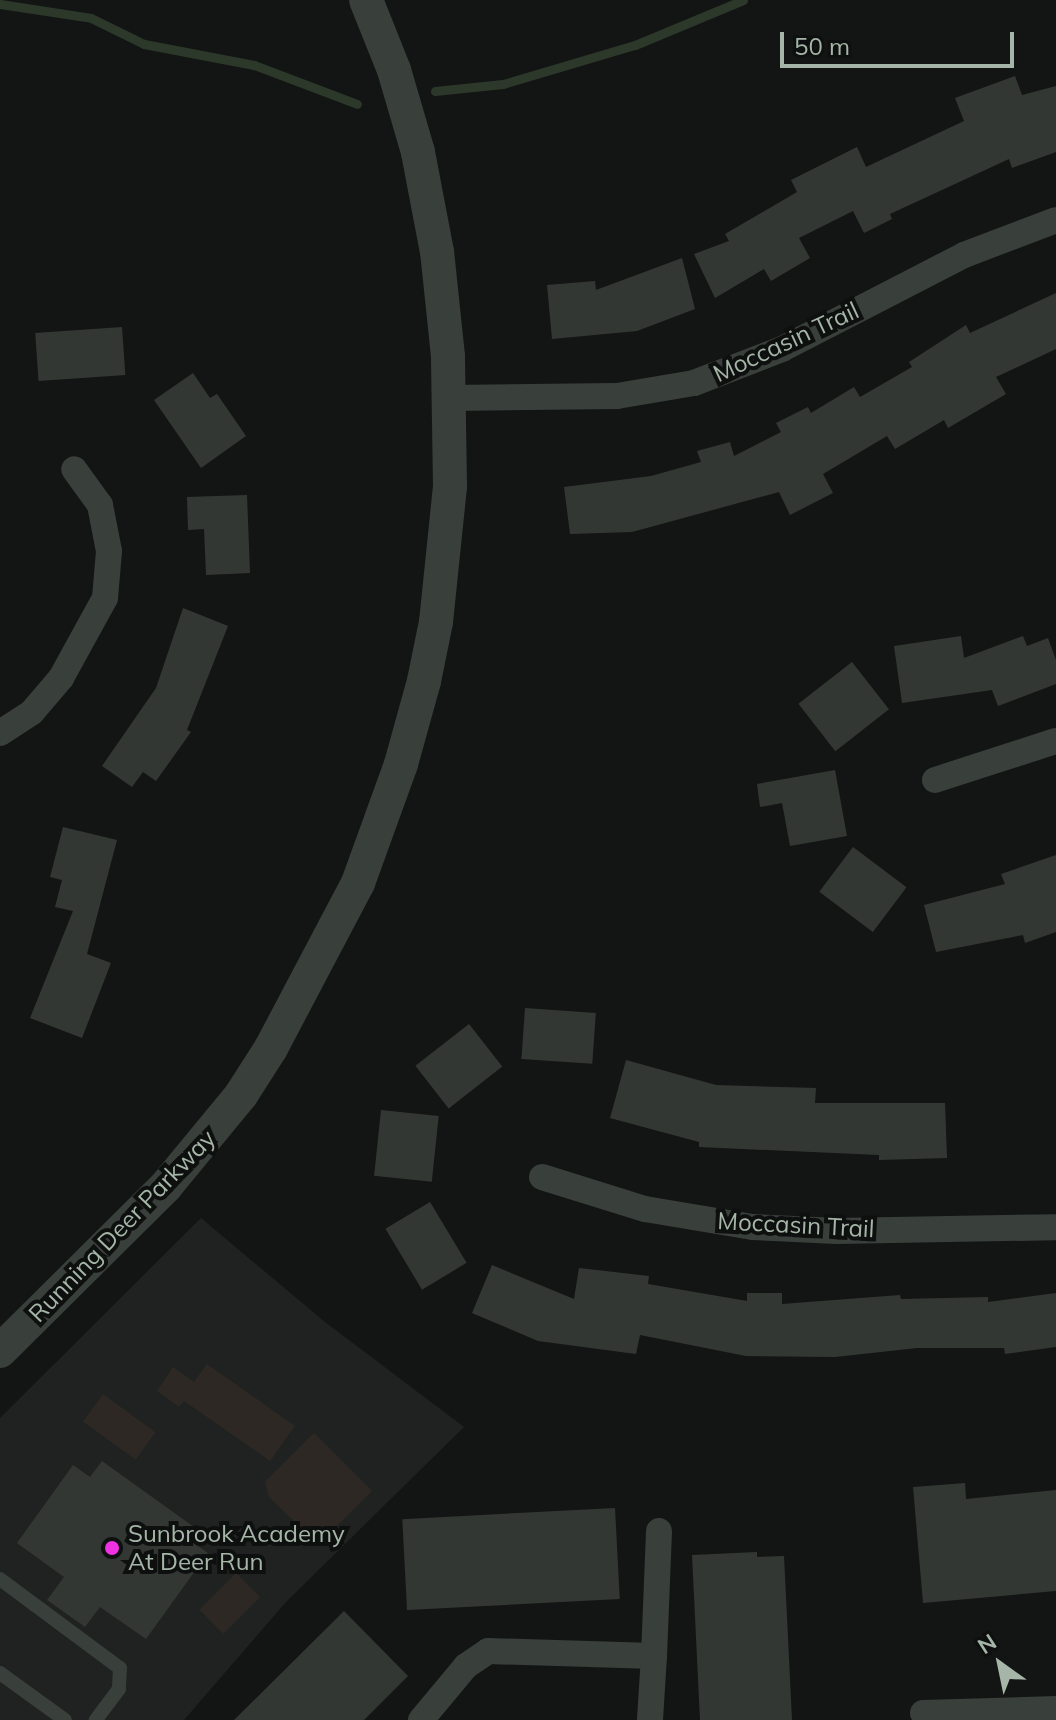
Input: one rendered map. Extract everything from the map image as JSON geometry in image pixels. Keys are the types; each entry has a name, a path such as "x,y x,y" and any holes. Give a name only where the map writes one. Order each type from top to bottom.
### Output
{"street":[{"name":"Running Deer Parkway","path":"0,1351 80,1275 206,1140 278,1037 339,925 375,841 424,681 443,568 451,398 426,189 408,110 366,0"},
{"name":"Moccasin Trail","path":"451,398 617,396 694,383 782,349 964,255 1056,220"},
{"path":"0,733 32,712 61,678 105,598 109,551 100,505 74,469"},
{"path":"935,780 982,769 1056,741"},
{"name":"Moccasin Trail","path":"542,1177 645,1209 753,1227 837,1231 1056,1227"},
{"path":"650,1720 659,1531"},
{"path":"421,1720 466,1666 488,1651 654,1656"},
{"path":"923,1713 1056,1709"}],"lane":[{"path":"0,1579 120,1668 119,1689 96,1720"},
{"path":"0,1673 65,1720"}],"shaded area":[{"path":"201,1218 325,1322 464,1427 286,1602 184,1720 0,1720 0,1418"},
{"path":"207,1364 295,1426 270,1461 184,1401 179,1407 157,1391 173,1367 194,1382"},
{"path":"103,1394 156,1432 136,1460 83,1422"},
{"path":"314,1433 372,1491 318,1545 269,1497 265,1482"},
{"path":"236,1573 260,1597 223,1634 199,1610"}],"building":[{"path":"1015,76 1022,95 1056,86 1056,152 1012,168 1009,159 890,214 892,219 864,233 853,211 799,238 810,258 771,281 764,269 715,298 694,254 729,241 725,234 797,192 791,180 857,147 866,167 964,121 955,98"},
{"path":"682,258 695,309 637,331 552,339 547,285 595,281 596,290"},
{"path":"1056,293 1056,349 996,377 1006,394 948,428 944,420 895,449 887,436 823,474 833,493 790,515 779,492 632,532 570,534 564,487 651,476 701,462 697,451 730,442 734,456 781,432 776,423 808,407 811,413 854,387 860,397 912,367 909,362 966,325 970,333"},
{"path":"122,327 125,375 39,381 35,333"},
{"path":"193,373 210,398 217,394 246,436 201,468 154,400"},
{"path":"247,495 250,573 206,575 204,529 188,530 187,497"},
{"path":"183,608 228,626 187,730 191,732 156,781 143,772 132,787 102,766 156,688"},
{"path":"961,636 964,658 1023,636 1027,646 1048,638 1056,660 1056,684 998,706 992,690 902,703 894,646"},
{"path":"852,662 889,709 835,751 798,704"},
{"path":"835,770 847,836 790,846 782,803 760,807 757,784"},
{"path":"63,827 117,840 87,954 111,963 82,1038 30,1018 73,911 55,907 62,880 50,877"},
{"path":"853,847 907,887 873,932 819,892"},
{"path":"1056,855 1056,932 1025,943 1023,935 936,952 924,905 1005,884 1001,874"},
{"path":"525,1008 596,1013 592,1064 521,1059"},
{"path":"469,1024 502,1067 449,1108 415,1066"},
{"path":"626,1060 716,1085 816,1088 815,1103 945,1103 947,1158 879,1160 879,1155 699,1147 699,1142 610,1118"},
{"path":"381,1110 439,1116 432,1182 374,1176"},
{"path":"430,1202 467,1263 422,1290 385,1229"},
{"path":"492,1265 574,1299 579,1268 649,1276 648,1284 747,1301 747,1293 782,1293 782,1304 900,1295 901,1299 988,1297 988,1302 1056,1293 1056,1347 1005,1354 1004,1348 917,1348 835,1357 746,1356 640,1335 636,1354 538,1341 472,1313"},
{"name":"Sunbrook Academy At Deer Run","path":"102,1461 194,1527 186,1538 208,1553 146,1639 100,1607 85,1627 47,1600 64,1577 17,1543 73,1465 90,1477"},
{"path":"965,1483 966,1499 1056,1490 1056,1591 923,1603 913,1487"},
{"path":"615,1508 620,1599 407,1610 402,1519"},
{"path":"757,1552 757,1557 784,1556 792,1720 700,1720 692,1555"},
{"path":"344,1611 408,1676 364,1720 234,1720"}],"waterway":[{"path":"435,91 503,84 635,45 743,0"},
{"path":"0,4 91,18 144,44 254,65 357,104"}],"place":[{"name":"Sunbrook Academy At Deer Run","path":"112,1548"}]}
